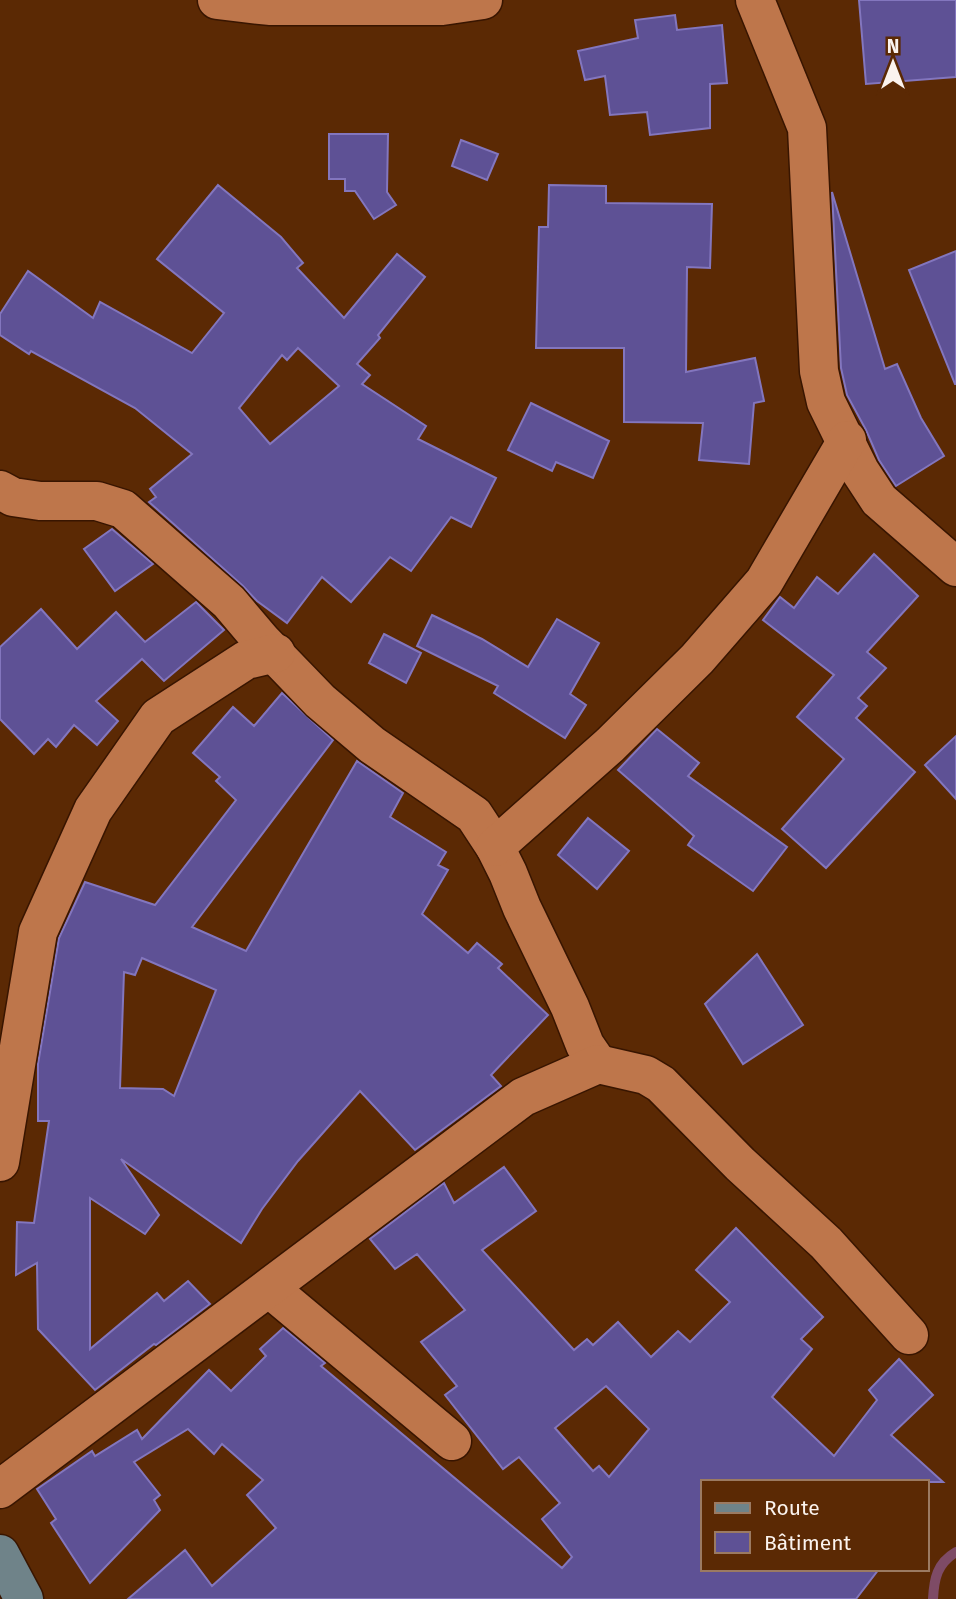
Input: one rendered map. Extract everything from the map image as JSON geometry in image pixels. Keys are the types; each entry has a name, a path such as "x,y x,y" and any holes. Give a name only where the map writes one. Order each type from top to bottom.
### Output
{"main road":[{"path":"0,1554 24,1599"}],"street":[{"path":"217,0 269,5 442,6 483,0"},
{"path":"755,0 807,128 819,371 827,401 860,471 879,499 956,567"},
{"path":"495,847 610,746 697,659 756,592 847,440"},
{"path":"0,490 13,497 40,501 97,501 123,509 229,601 261,641 276,653 320,701 372,746 474,815 495,847 585,1045 598,1064"},
{"path":"0,1161 38,932 93,810 158,717 246,660 276,653"},
{"path":"0,1489 523,1097 598,1064 646,1075 662,1084 740,1164 826,1243 909,1335"},
{"path":"269,1288 452,1441"}],"building":[{"path":"859,0 956,0 956,77 866,84"},
{"path":"675,15 677,30 722,25 727,83 710,84 710,128 650,135 647,112 610,115 605,76 585,80 578,51 638,38 635,20"},
{"path":"329,134 388,134 387,192 396,205 374,219 355,191 345,191 345,179 329,179"},
{"path":"461,140 498,154 487,180 452,166"},
{"path":"218,185 281,237 303,263 297,268 344,318 397,254 425,277 378,335 380,338 357,364 370,375 362,384 426,426 418,439 496,478 471,527 451,517 411,571 390,557 351,602 322,577 287,623 257,601 149,502 156,497 150,489 192,454 135,408 31,351 29,354 0,335 0,314 28,271 93,318 100,302 192,353 224,313 157,259","holes":["298,348 339,386 270,444 239,408 282,355 287,360"]},
{"path":"549,185 606,186 606,203 712,204 710,268 687,267 686,372 755,358 764,401 754,403 749,464 699,460 703,423 624,422 624,348 536,348 539,227 548,227"},
{"path":"832,192 885,369 897,364 921,418 944,456 896,486 879,460 847,395 841,368"},
{"path":"956,251 956,384 955,384 909,270"},
{"path":"531,403 609,441 593,478 556,462 552,471 508,450"},
{"path":"112,529 153,564 115,591 84,549"},
{"path":"874,554 918,596 867,652 886,668 858,698 867,706 856,718 915,772 826,868 782,829 844,759 797,717 834,675 763,620 780,597 794,608 817,577 838,594"},
{"path":"196,602 224,630 164,681 142,659 96,701 118,721 97,745 74,725 56,747 48,739 34,754 0,719 0,647 41,609 77,649 116,612 145,642"},
{"path":"432,615 482,639 528,667 557,619 599,643 570,694 586,705 565,738 494,693 498,686 417,646"},
{"path":"384,634 421,653 406,683 369,663"},
{"path":"282,693 333,740 192,927 246,951 357,761 403,793 390,817 446,852 438,865 448,870 422,914 468,953 477,943 502,964 498,968 548,1015 491,1075 501,1086 415,1150 360,1091 298,1161 262,1209 241,1243 121,1159 159,1215 145,1234 90,1198 90,1349 157,1293 164,1301 188,1281 210,1304 95,1390 38,1329 37,1263 16,1275 17,1222 34,1223 49,1121 38,1121 38,1064 59,938 85,882 155,905 236,800 216,781 220,777 193,753 233,707 254,726","holes":["142,958 216,990 174,1096 163,1089 120,1088 124,972 135,975"]},
{"path":"657,729 699,763 688,776 787,847 753,891 688,845 694,836 618,770"},
{"path":"956,736 956,799 925,765"},
{"path":"588,818 629,851 597,889 558,855"},
{"path":"757,954 803,1025 743,1064 705,1004"},
{"path":"504,1167 536,1211 482,1250 574,1350 587,1339 593,1345 618,1322 651,1357 678,1331 690,1342 730,1302 696,1270 736,1228 823,1317 801,1339 812,1349 772,1397 834,1456 877,1400 869,1390 899,1359 933,1395 891,1435 943,1482 701,1480 701,1571 877,1571 856,1599 128,1599 185,1550 212,1586 276,1528 247,1495 263,1480 222,1444 214,1454 188,1429 134,1462 160,1495 154,1500 160,1510 90,1583 51,1523 56,1519 37,1489 92,1451 95,1456 137,1430 142,1439 209,1370 231,1391 266,1356 260,1349 283,1328 325,1363 321,1366 562,1568 572,1557 542,1519 560,1503 519,1457 503,1469 445,1395 457,1386 421,1342 465,1310 417,1254 395,1269 370,1239 444,1183 454,1203","holes":["606,1386 649,1429 609,1477 599,1466 593,1471 555,1428"]}],"waterway":[{"path":"933,1599 938,1572 945,1561 956,1552"}]}
